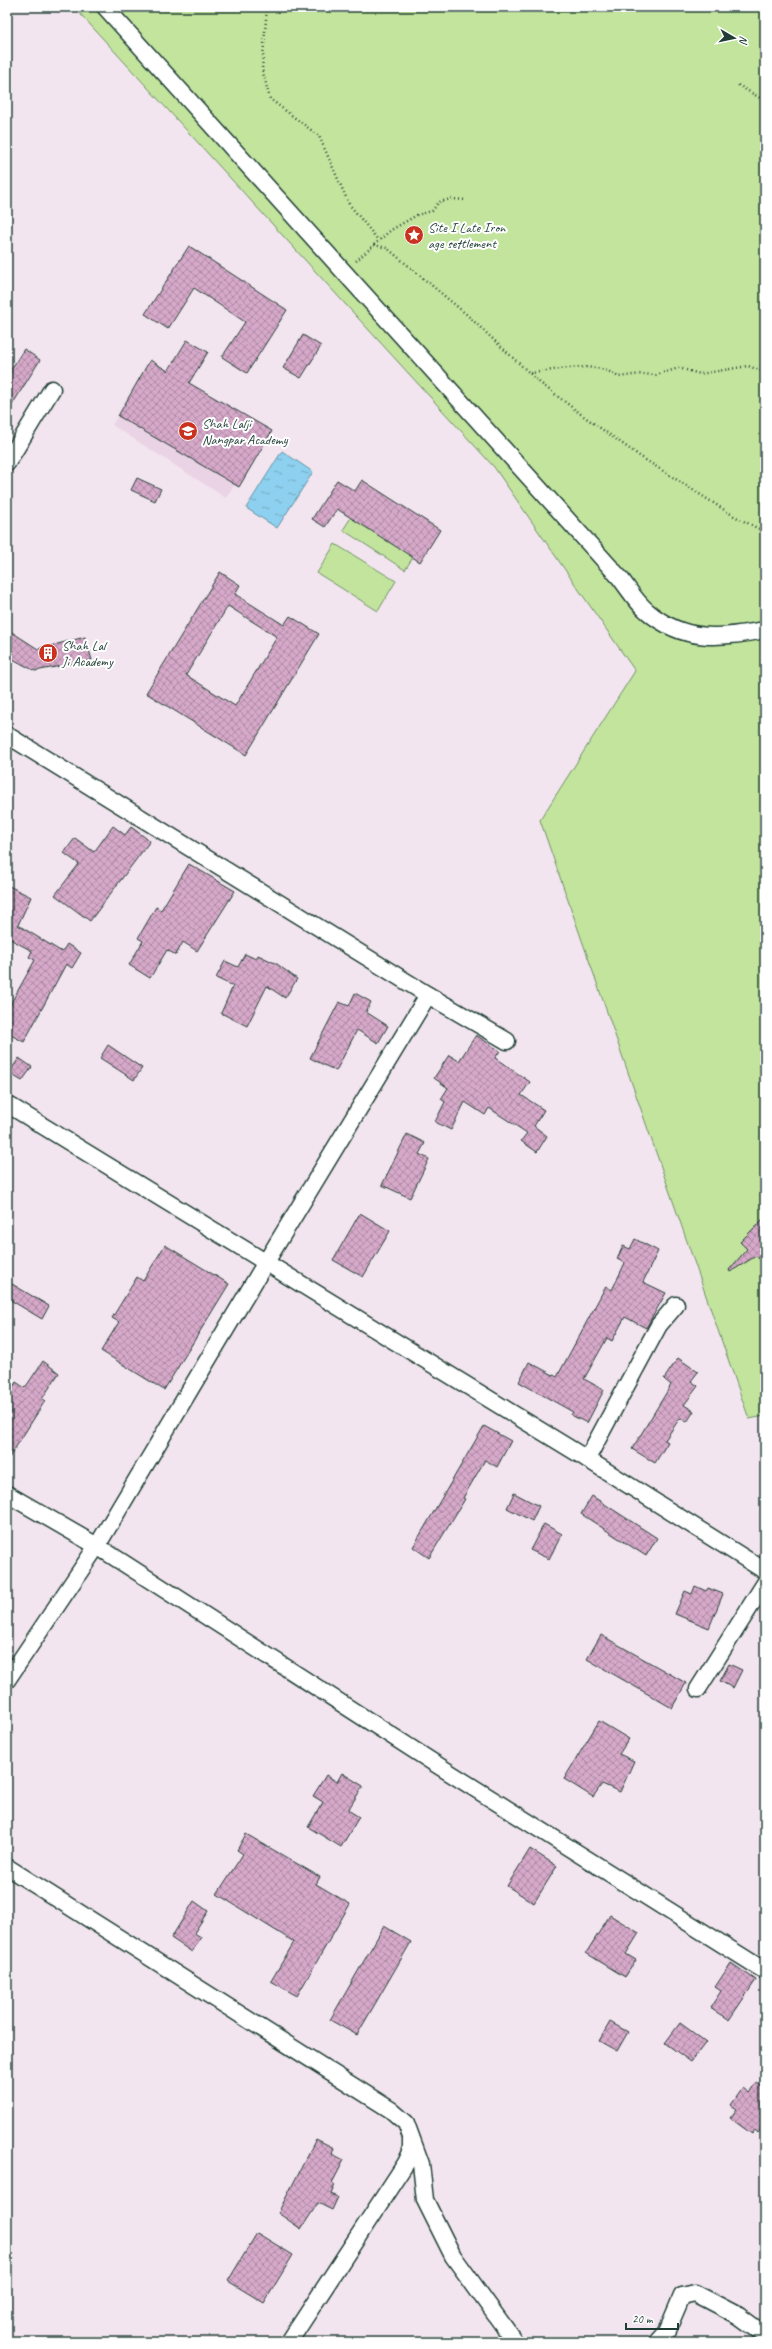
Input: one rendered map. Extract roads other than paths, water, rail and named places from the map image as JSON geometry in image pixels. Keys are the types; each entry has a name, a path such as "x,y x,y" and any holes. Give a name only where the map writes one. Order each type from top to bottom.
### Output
{"street":[{"path":"104,7 620,578 646,611 679,632 726,637 765,630"},
{"path":"7,463 52,389"},
{"path":"7,735 428,995 507,1041"},
{"path":"7,1680 98,1546 266,1262 428,995"},
{"path":"7,1104 587,1459 765,1571"},
{"path":"587,1459 659,1325 676,1305"},
{"path":"7,1494 98,1546 431,1761 765,1971"},
{"path":"698,1689 765,1583"},
{"path":"7,1867 391,2110 406,2123 421,2164 425,2200 453,2256 515,2342"},
{"path":"289,2342 406,2164 411,2152 411,2138"},
{"path":"657,2342 667,2331 682,2296 695,2293 739,2316 765,2335"}],"water":[{"path":"282,451 313,472 277,528 246,508"}],"place":[{"name":"Site I Late Iron age settlement","path":"414,235"},
{"name":"Shah Lalji Nangpar Academy","path":"188,431"},
{"name":"Shah Lal Ji Academy","path":"48,653"}]}
